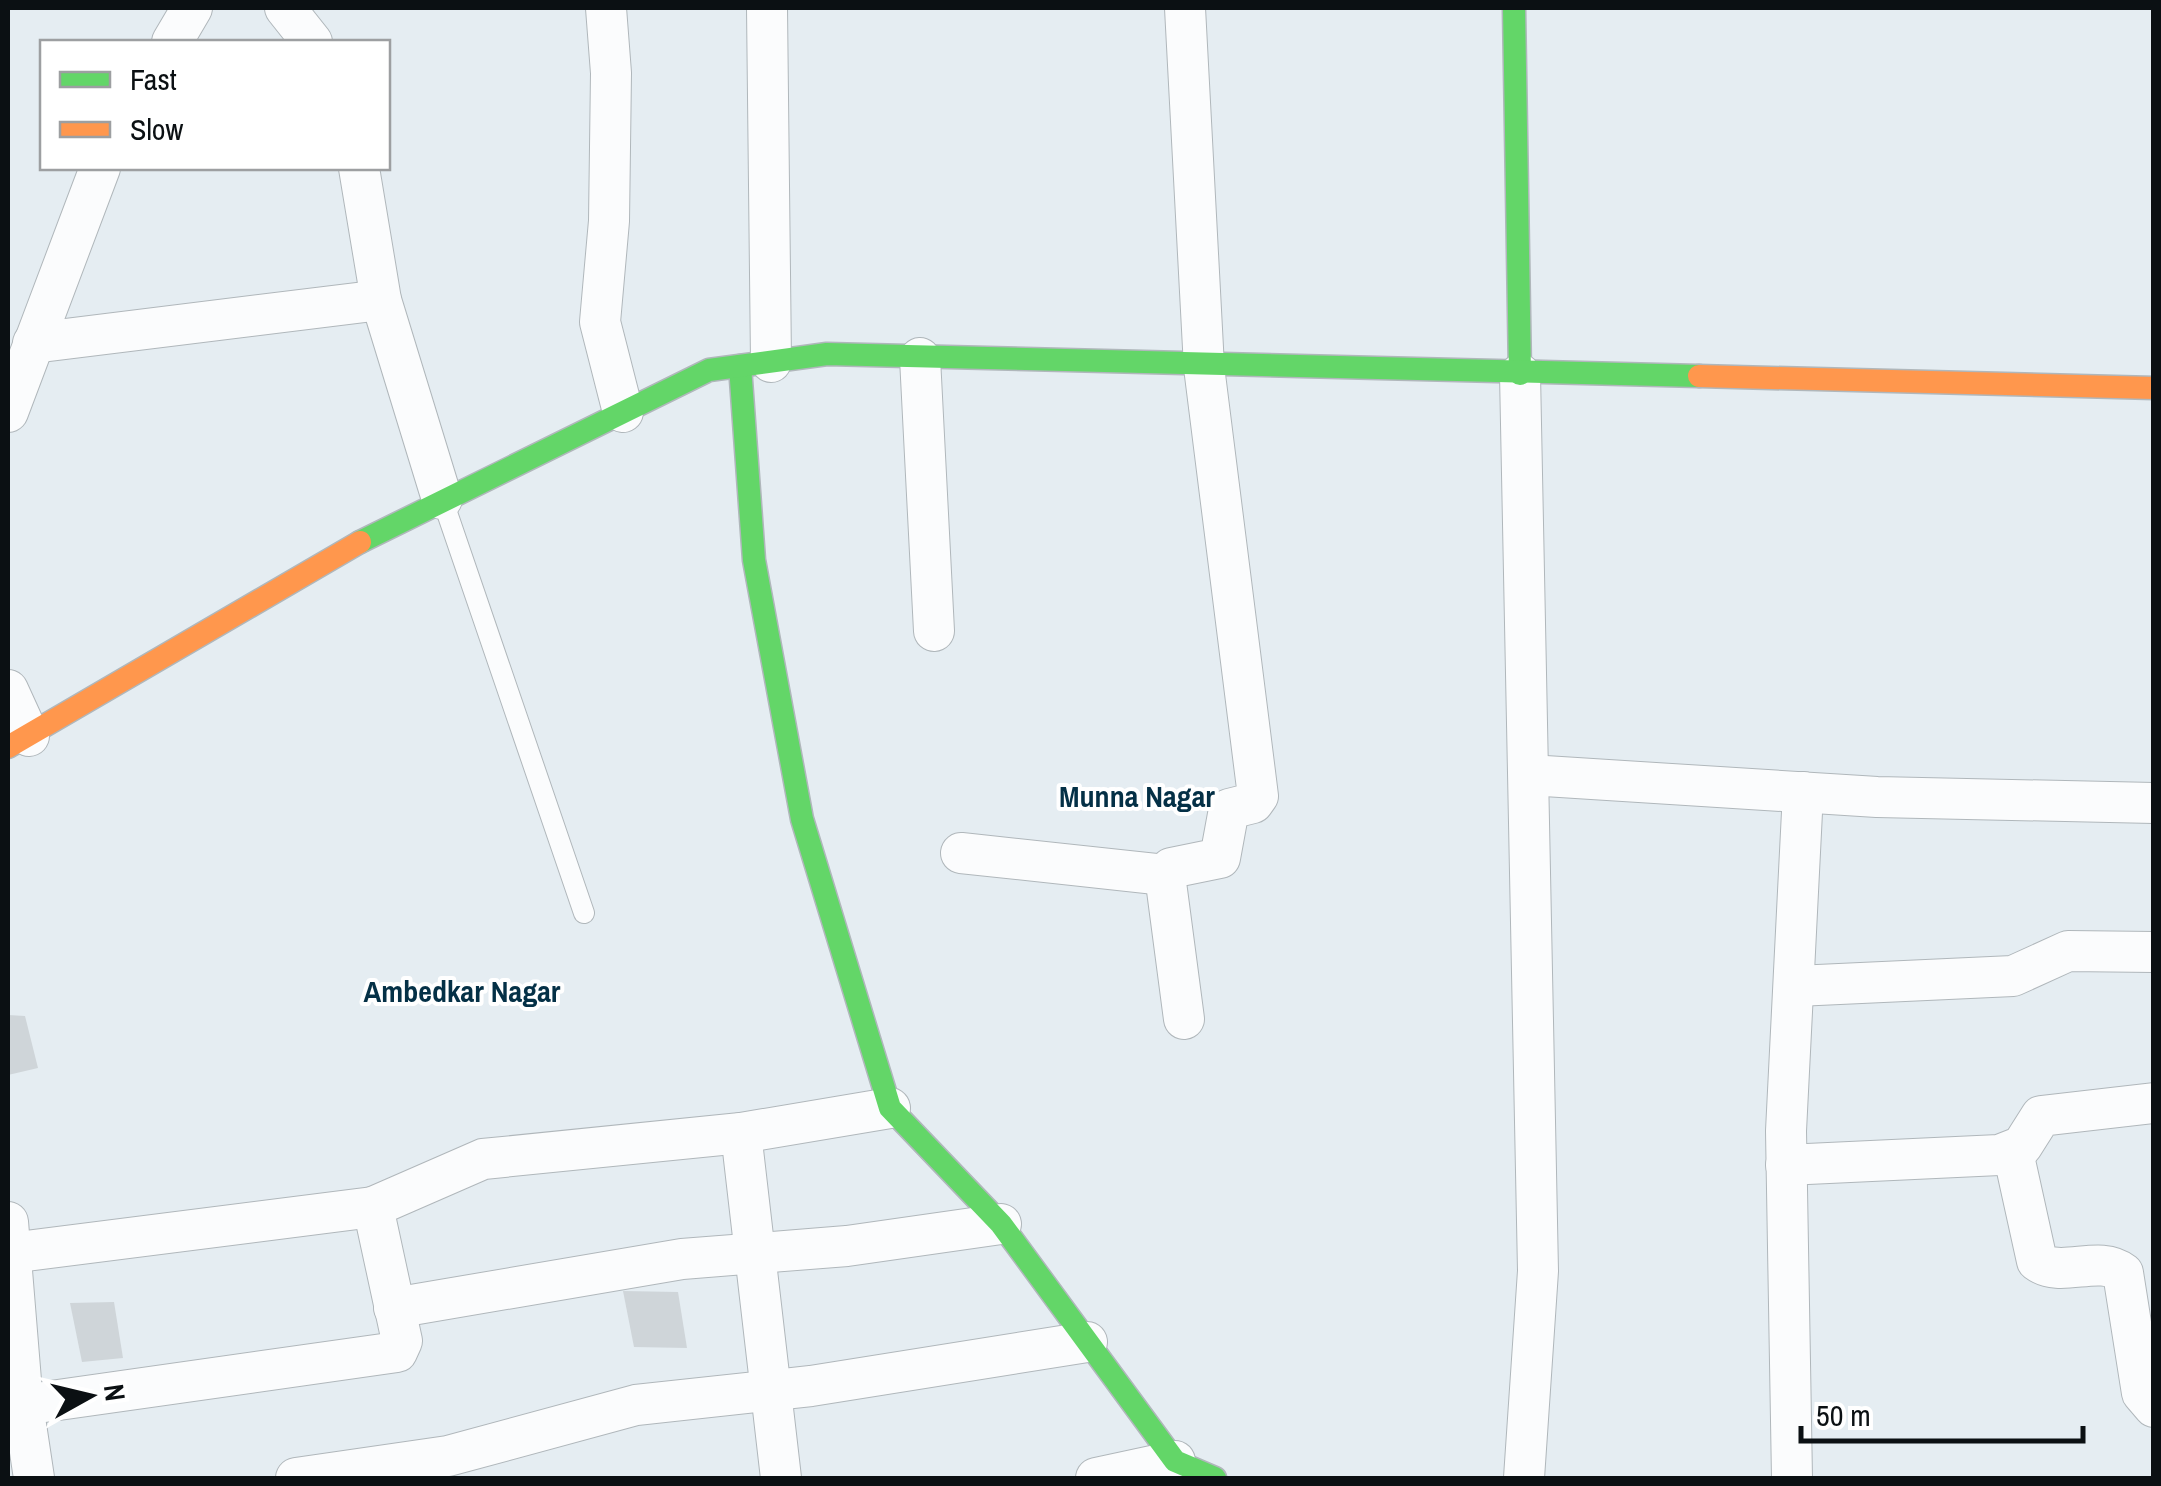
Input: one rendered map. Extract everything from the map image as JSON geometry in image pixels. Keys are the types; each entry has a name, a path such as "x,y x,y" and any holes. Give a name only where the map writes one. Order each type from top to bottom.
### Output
{"main road":[{"path":"1514,8 1520,374"},
{"path":"18,741 442,499 709,370 827,354 1204,367 2154,388"},
{"path":"756,364 754,560 802,819 890,1108 1001,1224 1175,1461 1215,1478"}],"street":[{"path":"173,40 192,8"},
{"path":"285,8 310,40"},
{"path":"606,8 612,73 609,221 600,322 623,412"},
{"path":"756,364 767,8"},
{"path":"1184,1019 1165,875 1171,868 1220,858 1229,809 1253,803 1258,796 1204,367 1185,8"},
{"path":"8,412 99,170"},
{"path":"359,170 381,300 442,499"},
{"path":"33,343 381,300"},
{"path":"920,358 934,631"},
{"path":"1520,374 1538,1271 1524,1478"},
{"path":"8,690 18,741"},
{"path":"1528,775 1803,792 2154,803"},
{"path":"1792,1478 1786,1165 1803,792"},
{"path":"961,854 1165,875"},
{"path":"1796,986 2012,976 2068,951 2154,952"},
{"path":"1786,1165 2012,1152 2041,1116 2154,1103"},
{"path":"34,1478 22,1405 9,1237 373,1207 483,1159 741,1134 890,1108"},
{"path":"741,1134 781,1478"},
{"path":"2012,1152 2037,1262 2047,1269 2108,1267 2122,1273 2142,1393 2154,1407"},
{"path":"22,1405 398,1352 402,1341 373,1207"},
{"path":"394,1308 682,1259 847,1246 1001,1224"},
{"path":"296,1478 448,1456 636,1405 772,1390 1088,1342"},
{"path":"1096,1478 1175,1461"}],"lane":[{"path":"442,499 584,913"}],"building":[{"path":"8,1015 25,1016 38,1068 8,1075"},
{"path":"623,1291 678,1292 687,1348 634,1347"},
{"path":"114,1302 123,1358 82,1362 70,1303"}],"traffic: fast":[{"path":"1514,8 1520,374"},
{"path":"360,542 709,370 827,354 1699,376"},
{"path":"740,366 754,560 802,819 890,1108 1001,1224 1175,1461 1215,1478"}],"traffic: slow":[{"path":"1699,376 2154,388"},
{"path":"8,747 360,542"}],"district":[{"name":"Munna Nagar","path":"1137,797"},
{"name":"Ambedkar Nagar","path":"462,992"}]}
